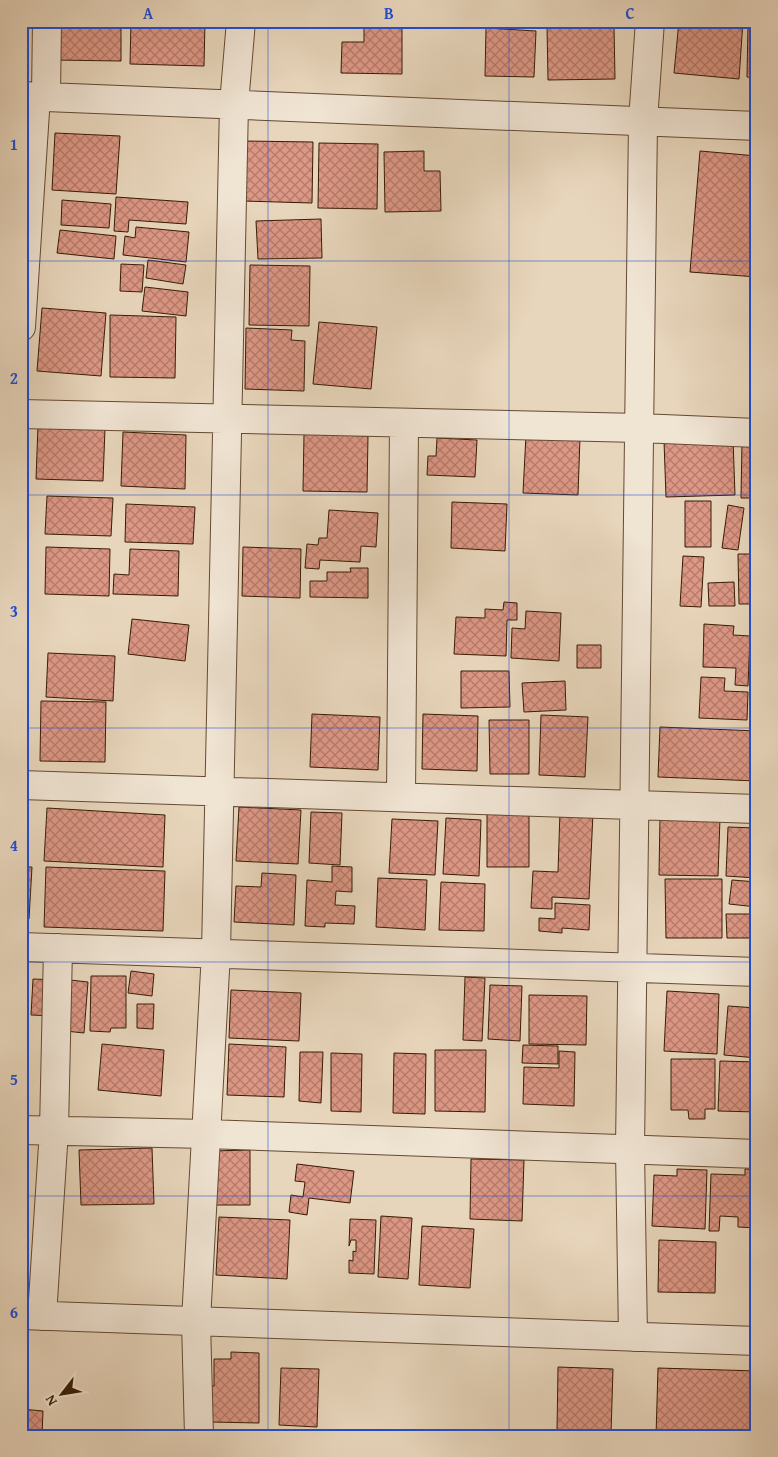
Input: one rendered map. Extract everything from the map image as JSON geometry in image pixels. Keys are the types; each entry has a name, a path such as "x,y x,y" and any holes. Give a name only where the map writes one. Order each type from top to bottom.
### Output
{"street":[{"path":"21,327 34,96 47,21"},
{"path":"199,1436 196,1321 216,952 234,104 241,21"},
{"path":"633,1337 630,1150 632,967 636,804 643,121 650,21"},
{"path":"34,96 757,126"},
{"path":"21,414 640,428 757,434"},
{"path":"402,797 404,424"},
{"path":"21,785 757,809"},
{"path":"21,947 216,952 757,972"},
{"path":"58,948 54,1130 32,1316 757,1341"},
{"path":"21,1130 206,1134 757,1154"}],"building":[{"path":"55,21 121,21 121,61 55,60"},
{"path":"131,21 205,21 204,66 130,64"},
{"path":"679,21 743,21 739,79 674,73"},
{"path":"364,24 402,25 402,74 341,73 342,42 364,42"},
{"path":"748,24 757,25 757,78 747,77"},
{"path":"547,26 614,26 615,79 548,80"},
{"path":"486,28 536,31 534,77 485,76"},
{"path":"55,133 120,136 116,194 52,190"},
{"path":"244,141 313,142 312,203 243,201"},
{"path":"319,143 378,144 377,209 318,208"},
{"path":"424,151 424,171 440,171 441,211 385,212 384,152"},
{"path":"700,151 757,156 757,277 690,272"},
{"path":"116,197 188,202 186,224 129,220 128,232 114,231"},
{"path":"62,200 111,204 109,228 61,225"},
{"path":"321,219 322,258 258,259 256,221"},
{"path":"136,227 189,232 186,262 123,255 125,236 135,238"},
{"path":"60,230 116,236 114,259 57,253"},
{"path":"148,260 186,265 183,284 146,278"},
{"path":"121,264 144,265 142,292 120,291"},
{"path":"250,265 310,266 309,326 249,325"},
{"path":"145,287 188,292 186,316 142,311"},
{"path":"42,308 106,313 101,376 37,371"},
{"path":"110,315 176,317 175,378 110,377"},
{"path":"319,322 377,327 371,389 313,384"},
{"path":"246,328 292,330 291,340 305,341 304,391 245,389"},
{"path":"38,425 105,428 103,481 36,479"},
{"path":"123,432 186,435 185,489 121,486"},
{"path":"304,434 368,436 367,492 303,491"},
{"path":"526,435 580,437 578,495 523,493"},
{"path":"437,438 477,440 475,477 427,475 428,456 436,456"},
{"path":"733,439 735,495 666,497 664,441"},
{"path":"742,442 757,442 757,498 741,498"},
{"path":"47,496 113,498 111,536 45,534"},
{"path":"685,501 711,501 711,547 685,547"},
{"path":"452,502 507,504 505,551 451,548"},
{"path":"126,504 195,507 193,544 125,542"},
{"path":"728,505 744,508 738,550 722,548"},
{"path":"329,510 378,513 376,547 361,546 360,562 320,560 319,569 305,568 307,544 318,545 319,538 327,538"},
{"path":"46,547 110,549 109,596 45,594"},
{"path":"243,547 301,549 300,598 242,596"},
{"path":"130,549 179,551 178,596 113,594 114,574 129,575"},
{"path":"738,554 755,554 757,604 739,604"},
{"path":"683,556 704,557 701,607 680,606"},
{"path":"350,568 368,568 368,598 310,597 310,581 327,581 327,572 351,572"},
{"path":"734,582 735,606 709,606 708,583"},
{"path":"504,602 517,603 517,620 507,620 506,656 454,654 456,617 485,618 485,609 503,610"},
{"path":"526,611 561,613 559,661 511,658 512,628 525,629"},
{"path":"132,619 189,625 185,661 128,654"},
{"path":"704,624 734,626 733,635 750,636 748,686 735,685 736,668 703,667"},
{"path":"577,645 601,645 601,668 577,668"},
{"path":"48,653 115,656 113,701 46,697"},
{"path":"461,671 509,671 510,707 461,708"},
{"path":"701,677 725,678 724,691 748,692 747,720 699,718"},
{"path":"565,681 566,710 524,712 522,683"},
{"path":"41,701 106,702 105,762 40,761"},
{"path":"312,714 380,717 378,770 310,767"},
{"path":"423,714 478,716 477,771 422,769"},
{"path":"541,715 588,717 585,777 539,775"},
{"path":"489,720 529,720 529,774 490,774"},
{"path":"660,727 757,731 757,781 658,777"},
{"path":"239,807 301,810 298,864 236,861"},
{"path":"47,808 165,815 163,867 44,861"},
{"path":"529,811 529,867 487,867 487,812"},
{"path":"560,811 593,813 589,899 552,897 552,909 531,908 533,871 558,872"},
{"path":"311,812 342,813 340,865 309,863"},
{"path":"660,817 720,818 718,876 659,875"},
{"path":"446,818 481,820 479,876 443,874"},
{"path":"392,819 438,821 435,875 389,873"},
{"path":"728,827 757,828 757,878 726,876"},
{"path":"332,866 352,867 352,892 336,891 335,905 355,906 354,924 325,923 325,927 305,926 307,880 332,882"},
{"path":"21,867 32,867 29,919 21,919"},
{"path":"46,867 165,871 163,931 44,927"},
{"path":"262,873 296,875 294,925 234,922 236,886 261,887"},
{"path":"378,878 427,880 425,930 376,927"},
{"path":"665,879 722,879 722,938 666,938"},
{"path":"732,880 757,882 757,907 729,904"},
{"path":"441,882 485,884 484,931 439,930"},
{"path":"555,903 590,905 589,930 562,928 562,933 539,931 539,918 555,919"},
{"path":"726,914 757,914 757,938 727,938"},
{"path":"131,971 154,974 152,996 128,993"},
{"path":"91,976 126,976 126,1028 111,1028 110,1032 90,1031"},
{"path":"465,977 485,978 482,1041 463,1040"},
{"path":"33,979 58,980 56,1016 31,1015"},
{"path":"61,979 88,982 84,1033 56,1030"},
{"path":"490,985 522,986 520,1041 488,1039"},
{"path":"231,990 301,993 299,1041 229,1038"},
{"path":"667,991 719,994 717,1054 664,1051"},
{"path":"529,995 587,996 586,1045 529,1044"},
{"path":"137,1004 154,1004 153,1029 137,1028"},
{"path":"728,1006 757,1008 757,1058 724,1055"},
{"path":"102,1044 164,1050 161,1096 98,1090"},
{"path":"229,1044 286,1047 284,1097 227,1095"},
{"path":"523,1045 558,1046 558,1064 522,1063"},
{"path":"435,1050 486,1050 485,1112 435,1111"},
{"path":"559,1051 575,1052 574,1106 523,1104 524,1067 559,1068"},
{"path":"300,1052 323,1052 321,1103 299,1101"},
{"path":"331,1053 362,1054 361,1112 331,1111"},
{"path":"394,1053 426,1054 425,1114 393,1113"},
{"path":"671,1059 715,1059 715,1109 705,1109 705,1119 689,1119 688,1110 671,1110"},
{"path":"720,1061 757,1062 757,1112 718,1111"},
{"path":"152,1148 154,1204 81,1205 79,1150"},
{"path":"250,1150 250,1205 212,1205 211,1151"},
{"path":"471,1159 524,1160 522,1221 470,1219"},
{"path":"297,1164 354,1171 350,1203 309,1198 307,1215 289,1212 291,1195 303,1197 305,1182 295,1181"},
{"path":"677,1169 707,1170 705,1229 652,1226 654,1175 677,1176"},
{"path":"745,1169 757,1170 757,1196 753,1196 752,1207 757,1207 757,1228 738,1227 738,1217 720,1216 719,1231 709,1231 711,1174 745,1175"},
{"path":"381,1216 412,1218 408,1279 378,1277"},
{"path":"219,1217 290,1220 287,1279 216,1275"},
{"path":"350,1219 376,1220 374,1274 349,1273 349,1260 353,1261 353,1251 356,1252 356,1240 351,1240 349,1246"},
{"path":"422,1226 474,1229 470,1288 419,1285"},
{"path":"659,1240 716,1242 715,1293 658,1292"},
{"path":"231,1352 259,1353 259,1423 210,1422 210,1386 214,1386 214,1359 231,1359"},
{"path":"558,1367 613,1369 611,1433 557,1432"},
{"path":"281,1368 319,1369 317,1427 279,1425"},
{"path":"658,1368 757,1371 757,1436 656,1436"},
{"path":"21,1409 43,1411 42,1436 21,1436"},
{"path":"318,1432 367,1434 367,1436 318,1436"}]}
